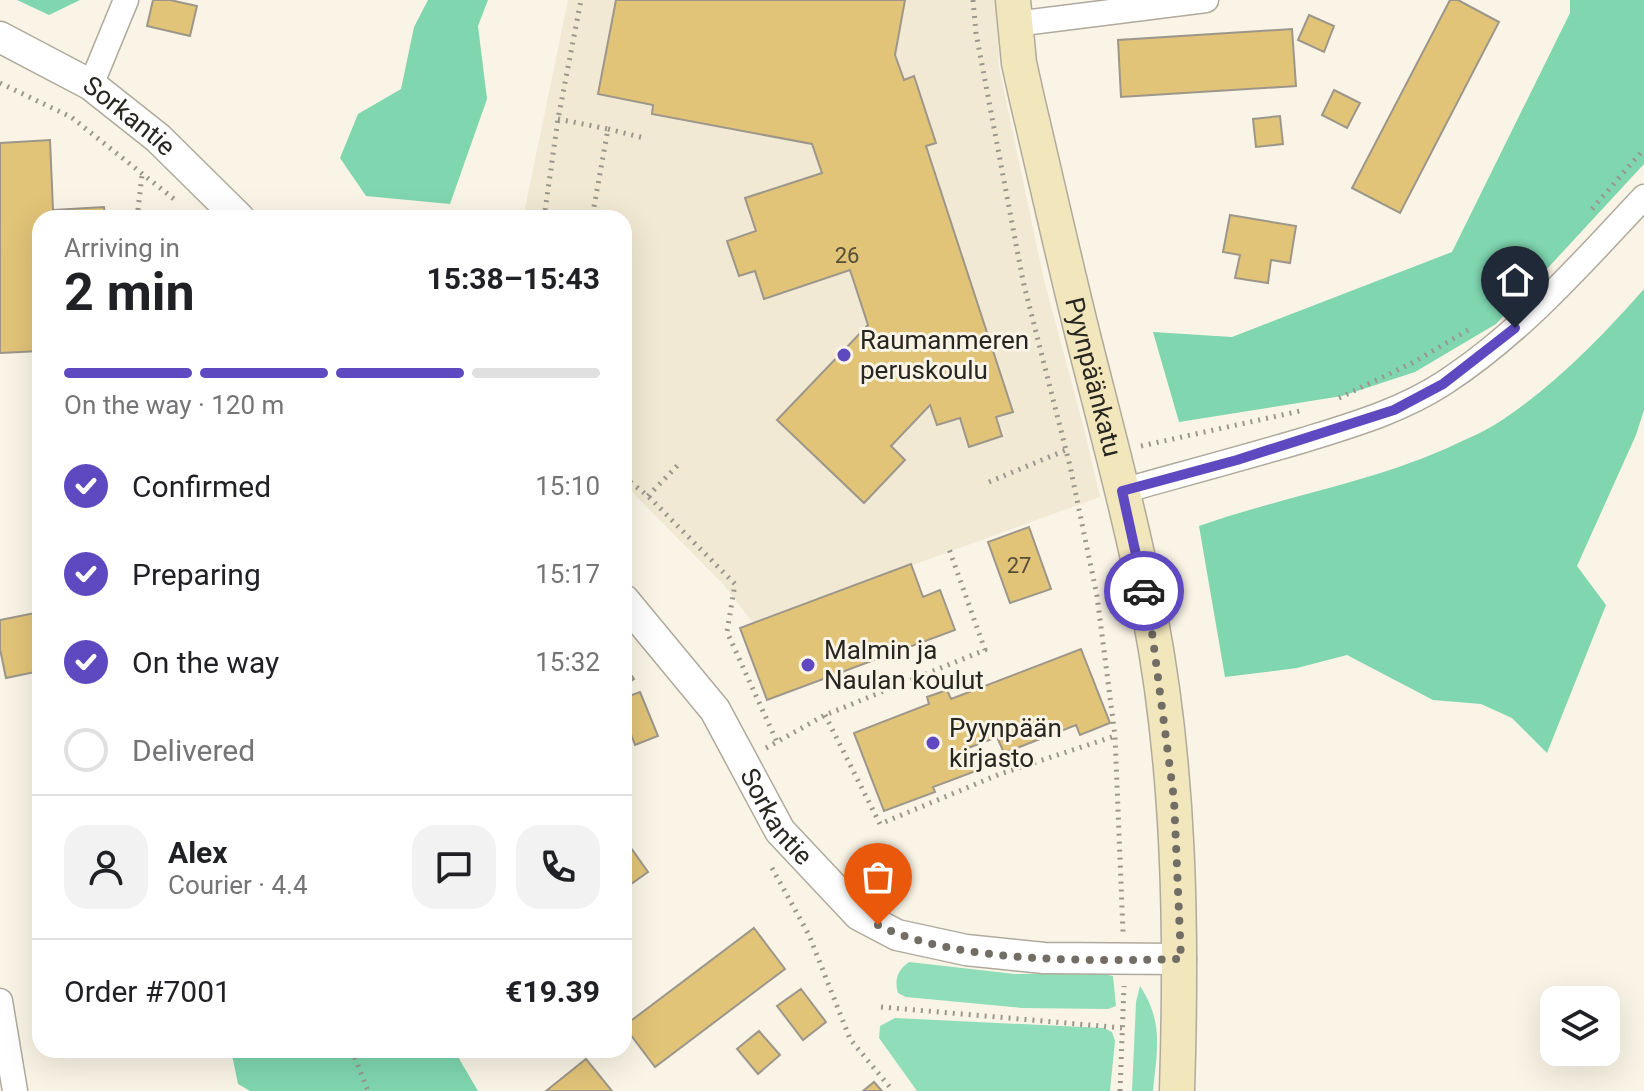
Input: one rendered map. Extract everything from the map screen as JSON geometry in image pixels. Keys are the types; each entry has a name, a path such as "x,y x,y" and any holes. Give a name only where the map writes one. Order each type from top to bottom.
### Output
{"main road":[{"name":"Pyynpäänkatu","path":"1014,12 1019,63 1030,114 1150,617 1175,812 1181,959 1177,1091"}],"street":[{"path":"91,85 126,0"},
{"path":"1014,12 1206,0"},
{"name":"Sorkantie","path":"0,37 91,85 158,138 231,210"},
{"path":"1122,491 1363,422 1394,410 1443,384 1496,345 1553,294 1644,197"},
{"name":"Sorkantie","path":"632,610 715,710 780,831 859,915 897,935 966,950 1044,958 1181,959"},
{"path":"0,1001 15,1091"}],"path":[{"path":"545,210 558,119 581,0"},
{"path":"973,0 976,33 1023,281 1070,466 1097,596 1115,736 1124,960 1120,1091"},
{"path":"0,83 71,117 177,201"},
{"path":"558,119 644,138"},
{"path":"593,210 608,129"},
{"path":"1587,215 1644,149"},
{"path":"138,210 142,174"},
{"path":"1328,404 1414,362 1477,325"},
{"path":"1070,466 1113,452 1312,408"},
{"path":"989,482 1066,450"},
{"path":"648,496 678,465"},
{"path":"632,483 735,584 727,632 777,742"},
{"path":"741,762 825,715 985,650 949,549"},
{"path":"825,715 880,824 1000,774 1115,736"},
{"path":"881,1007 1124,1028"},
{"path":"850,1039 893,1091"},
{"path":"355,1058 368,1091"}],"shaded area":[{"name":"Raumanmeren peruskoulu","path":"568,0 996,0 999,67 1044,280 1100,497 753,623 723,584 632,492 632,210 525,210"}],"green space":[{"path":"17,0 80,0 49,15"},
{"path":"428,0 488,0 478,26 487,99 450,204 366,196 340,158 358,114 401,89 414,27"},
{"path":"1570,0 1644,0 1644,164 1496,324 1415,372 1342,396 1179,422 1153,332 1232,337 1452,252 1570,13"},
{"path":"1644,289 1644,410 1636,435 1577,566 1606,605 1547,753 1512,718 1481,704 1433,700 1347,655 1297,668 1225,677 1199,526 1395,468 1487,429 1556,379"},
{"path":"909,962 1015,974 1099,973 1113,976 1116,1006 1108,1009 1022,1008 906,997 898,993 897,979"},
{"path":"1140,986 1156,1024 1153,1091 1132,1091 1136,1002"},
{"path":"895,1018 1104,1028 1112,1032 1115,1041 1110,1091 917,1091 879,1038 880,1026"},
{"path":"233,1058 459,1058 478,1091 250,1091 238,1084"}],"building":[{"path":"153,0 197,6 190,36 147,26"},
{"path":"616,0 905,0 895,55 904,80 914,76 936,143 926,146 1013,412 996,417 1002,436 969,447 960,418 937,425 930,405 891,446 905,460 864,503 777,420 868,325 850,270 764,299 755,271 739,276 727,241 756,231 745,198 822,173 812,144 652,114 653,105 598,94"},
{"path":"1450,0 1458,0 1499,22 1400,213 1352,188"},
{"path":"1309,15 1334,26 1324,52 1298,40"},
{"path":"1292,29 1296,86 1121,97 1118,40"},
{"path":"1334,90 1360,103 1347,128 1322,115"},
{"path":"1280,116 1283,144 1256,147 1253,119"},
{"path":"50,140 53,210 32,210 32,351 0,353 0,143"},
{"path":"104,207 104,210 53,210"},
{"path":"1230,215 1296,226 1290,263 1271,260 1268,283 1235,278 1240,255 1223,252"},
{"path":"1029,527 1051,589 1010,603 988,542"},
{"name":"Malmin ja Naulan koulut","path":"911,564 923,597 940,590 955,630 767,700 740,628"},
{"path":"32,614 32,673 6,678 0,649 0,620"},
{"path":"1081,649 1110,723 1080,735 1076,725 1004,753 997,737 968,748 976,771 933,787 935,792 884,811 854,733 929,704 927,697 947,690 951,699"},
{"path":"640,692 658,736 635,745 632,737 632,695"},
{"path":"632,849 648,872 632,883"},
{"path":"754,928 785,969 655,1067 632,1037 632,1020"},
{"path":"801,989 826,1022 803,1040 777,1006"},
{"path":"759,1031 780,1055 758,1074 737,1049"},
{"path":"586,1059 612,1091 546,1091"},
{"path":"874,1082 882,1091 863,1091"}],"way so far":[{"path":"878,925 897,935 966,950 1044,958 1181,959 1174,799 1144,591"}],"place":[{"name":"Raumanmeren peruskoulu","path":"844,355"},
{"name":"Malmin ja Naulan koulut","path":"808,665"},
{"name":"Pyynpään kirjasto","path":"933,743"}],"route":[{"path":"1144,591 1122,491 1237,460 1394,410 1443,384 1515,328"}]}
